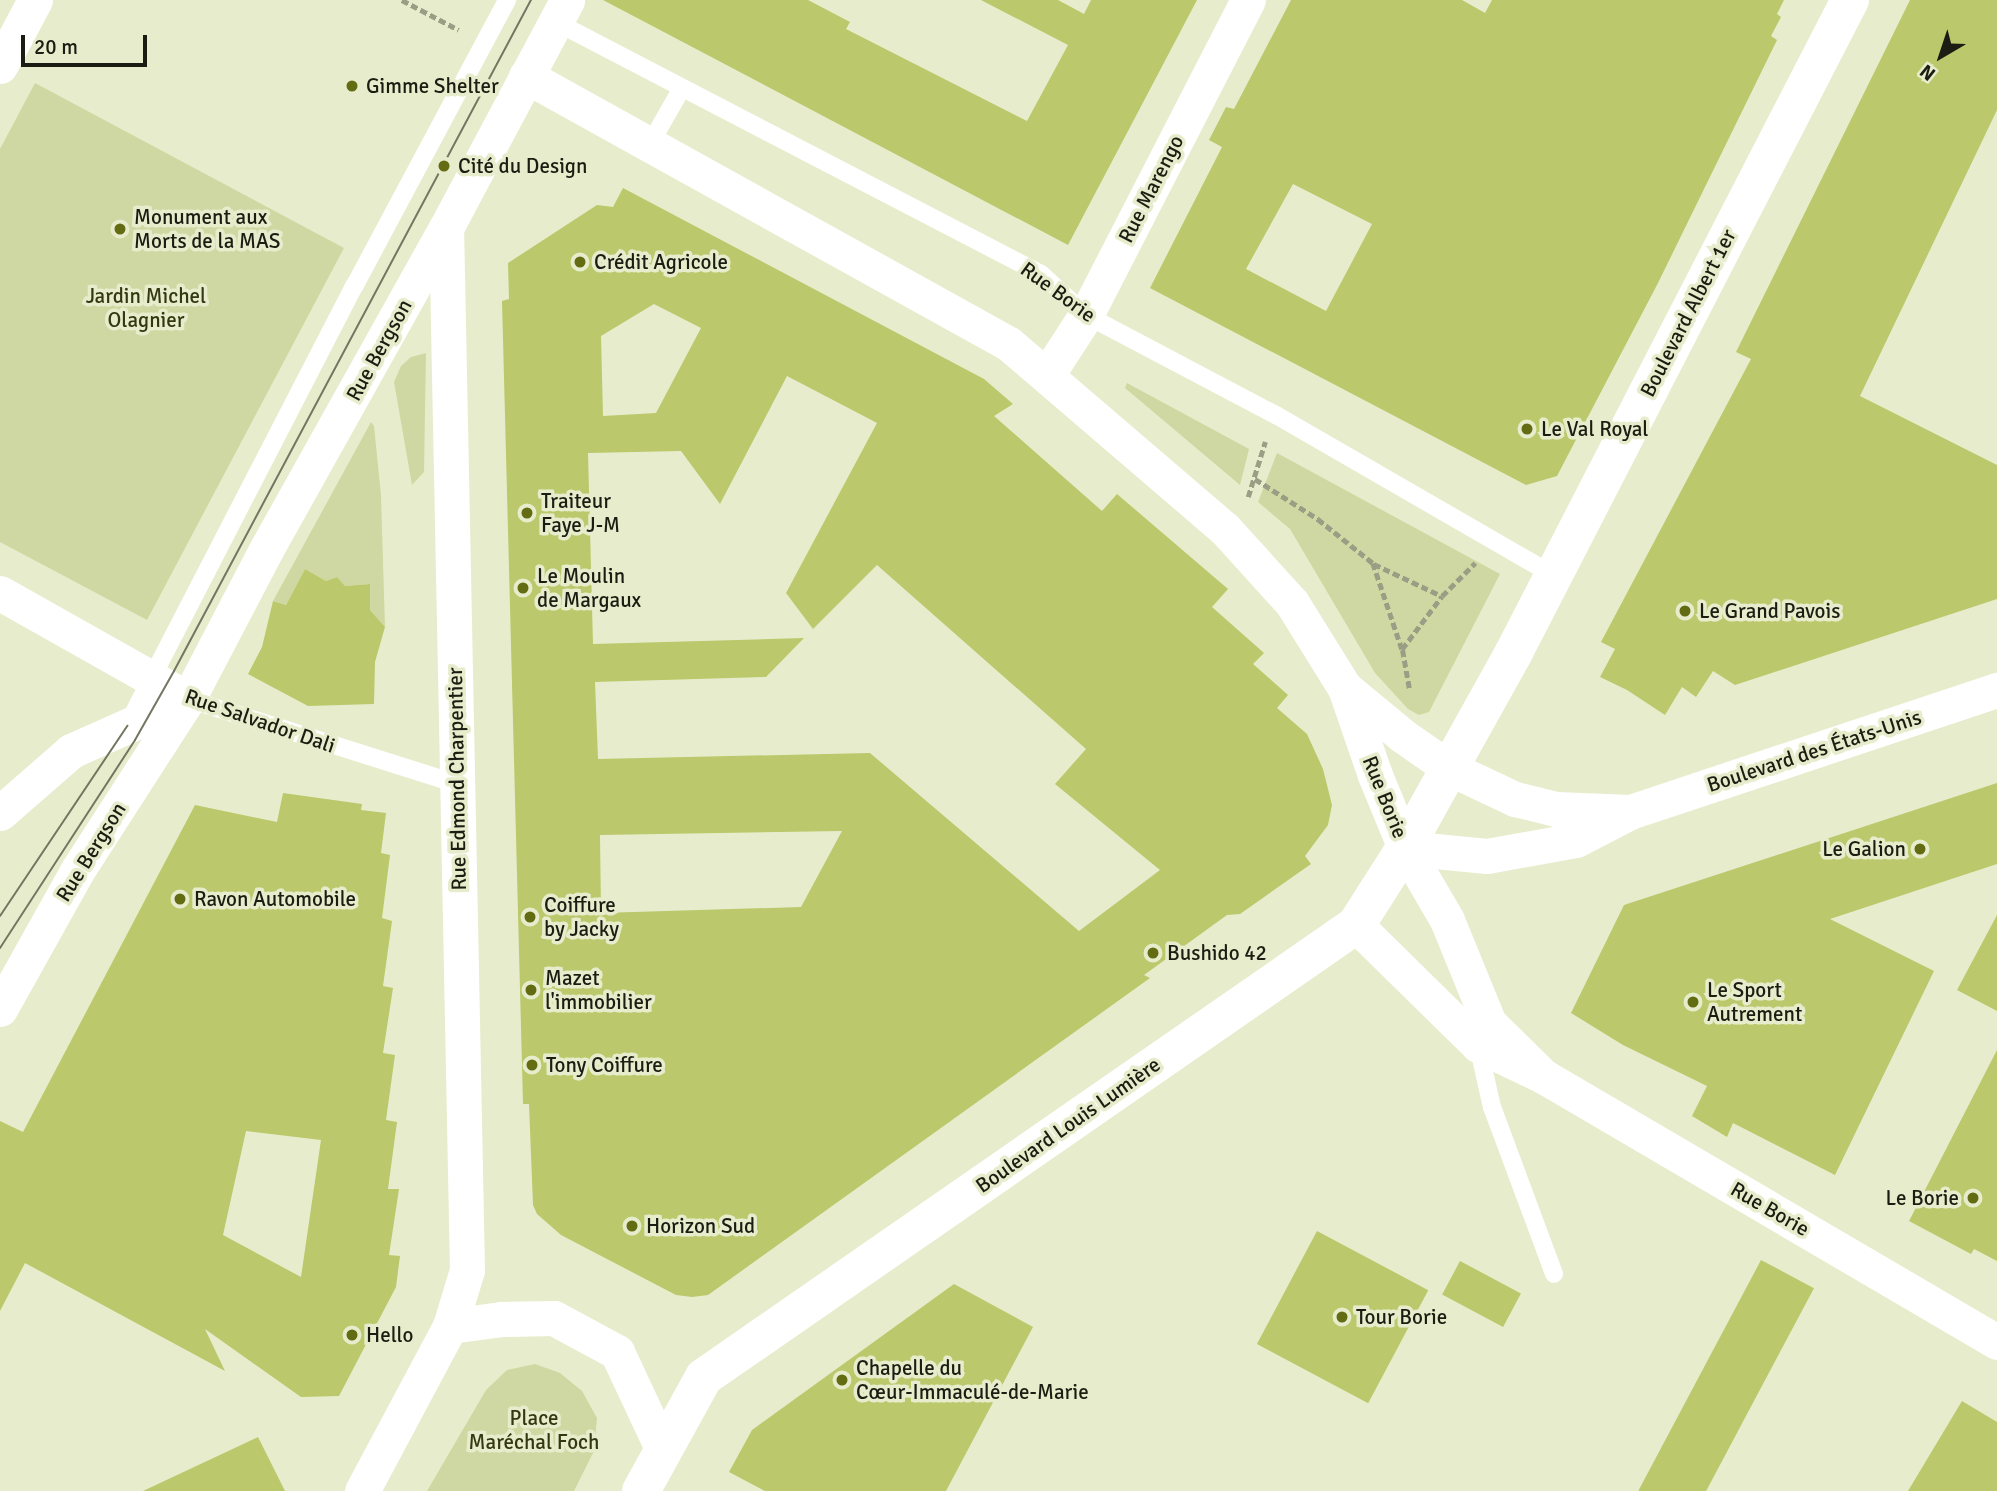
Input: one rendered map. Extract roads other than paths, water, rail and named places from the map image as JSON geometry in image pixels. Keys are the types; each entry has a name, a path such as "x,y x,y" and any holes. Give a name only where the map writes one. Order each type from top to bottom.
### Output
{"main road":[{"name":"Boulevard Albert 1er","path":"1405,848 1553,575 1850,0"},
{"name":"Boulevard Louis Lumière","path":"663,1450 704,1377 1356,925 1405,848"},
{"path":"640,1491 663,1450"}],"street":[{"path":"0,66 35,0"},
{"name":"Rue Marengo","path":"1047,375 1086,315 1248,0"},
{"name":"Rue Bergson","path":"0,1009 77,871 188,699 268,548 446,228 561,11"},
{"name":"Rue Borie","path":"526,76 1009,344 1224,528 1292,603 1345,688 1375,775 1405,848 1452,930 1489,1023 1543,1076"},
{"name":"Rue Edmond Charpentier","path":"446,228 467,1270 450,1326"},
{"name":"Rue Salvador Dali","path":"0,593 188,699"},
{"name":"Rue Borie","path":"1345,688 1403,736 1449,768"},
{"name":"Boulevard des États-Unis","path":"1405,848 1487,856 1576,840 1630,812 1997,690"},
{"path":"0,813 71,751 188,699"},
{"name":"Boulevard des États-Unis","path":"1449,768 1515,799 1556,809 1630,812"},
{"name":"Rue Borie","path":"1356,925 1478,1045 1543,1076 1997,1342"},
{"path":"362,1491 450,1326 501,1319 554,1318 617,1352 663,1450"}],"lane":[{"path":"127,726 355,285 507,0"},
{"name":"Rue Borie","path":"561,11 682,88 1041,274 1086,315 1276,415 1553,575"},
{"path":"650,144 682,88"},
{"name":"Rue Salvador Dali","path":"188,699 457,784"},
{"path":"1478,1045 1492,1107 1554,1274"}],"tram line":[{"path":"0,948 135,740 174,671 531,0"},
{"path":"0,916 127,726"}],"place":[{"name":"Gimme Shelter","path":"352,86"},
{"name":"Cité du Design","path":"444,166"},
{"name":"Monument aux Morts de la MAS","path":"120,229"},
{"name":"Crédit Agricole","path":"580,262"},
{"name":"Le Val Royal","path":"1527,429"},
{"name":"Traiteur Faye J-M","path":"527,513"},
{"name":"Le Moulin de Margaux","path":"523,588"},
{"name":"Le Grand Pavois","path":"1685,611"},
{"name":"Le Galion","path":"1920,849"},
{"name":"Ravon Automobile","path":"180,899"},
{"name":"Coiffure by Jacky","path":"530,917"},
{"name":"Bushido 42","path":"1153,953"},
{"name":"Mazet l'immobilier","path":"531,990"},
{"name":"Le Sport Autrement","path":"1693,1002"},
{"name":"Tony Coiffure","path":"532,1065"},
{"name":"Le Borie","path":"1973,1198"},
{"name":"Horizon Sud","path":"632,1226"},
{"name":"Tour Borie","path":"1342,1317"},
{"name":"Hello","path":"352,1335"},
{"name":"Chapelle du Cœur-Immaculé-de-Marie","path":"842,1380"}],"park label":[{"name":"Jardin Michel Olagnier","path":"146,308"},
{"name":"Place Maréchal Foch","path":"534,1430"}]}
